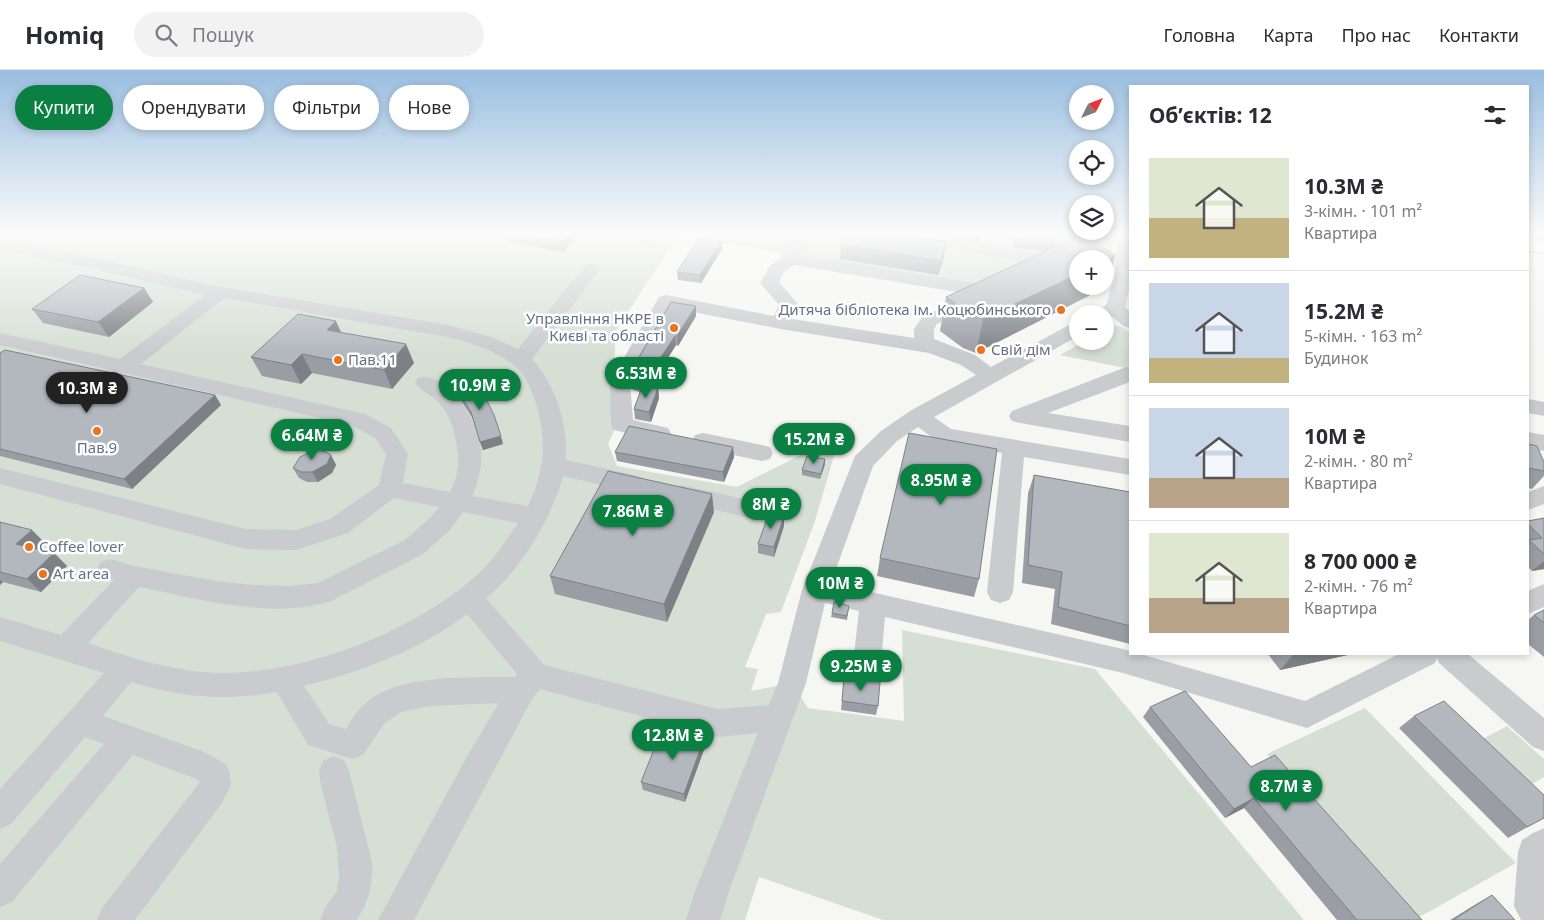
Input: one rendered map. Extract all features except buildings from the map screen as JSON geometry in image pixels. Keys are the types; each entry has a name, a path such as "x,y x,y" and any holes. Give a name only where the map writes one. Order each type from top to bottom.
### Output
{"street":[{"path":"1,630 66,648 125,669 159,677 209,685 243,685 284,679 351,659 394,642 432,622 469,597 504,563 535,517 551,480 556,449 551,412 541,386 521,360 485,342 440,329 220,292 140,274"},
{"path":"521,360 588,274"},
{"path":"774,274 770,283 789,304 782,323"},
{"path":"919,274 1010,284"},
{"path":"932,347 924,341 924,329 930,320 1010,284 1039,274"},
{"path":"1112,305 1124,274"},
{"path":"126,366 220,292"},
{"path":"751,456 619,433 620,382 666,301 782,323 932,347 968,360 990,376"},
{"path":"1114,313 1129,321"},
{"path":"703,920 712,891 792,683 815,590 863,462 889,436 918,416 1069,333"},
{"path":"0,339 356,419 383,433 397,454 390,489 339,526 296,540 246,539 0,476"},
{"path":"1129,375 1126,374 1020,416 1129,434"},
{"path":"66,648 122,572 216,592 289,597 322,593 414,547 440,524 457,502 468,477 469,443 458,414 444,395 425,383"},
{"path":"1529,406 1544,409"},
{"path":"1529,440 1544,443"},
{"path":"1000,592 1014,448 1129,468"},
{"path":"554,466 757,510"},
{"path":"390,489 535,517"},
{"path":"1529,501 1544,495"},
{"path":"815,590 1123,661 1307,715 1423,655"},
{"path":"1529,602 1544,595"},
{"path":"469,597 528,682"},
{"path":"867,663 873,603"},
{"path":"1449,655 1544,737"},
{"path":"0,813 125,669"},
{"path":"284,679 319,735 352,745 373,715 384,705 417,694 528,682 718,722 779,718"},
{"path":"395,920 480,763 528,682"},
{"path":"79,721 204,767 215,774 216,779 212,792 114,920"},
{"path":"0,890 127,740"},
{"path":"334,771 335,787 352,838 357,869 353,894 337,920"},
{"path":"1544,844 1534,852 1531,906 1544,919"}],"lane":[{"path":"918,416 945,436 1014,448"}],"shaded area":[{"path":"0,274 653,274 615,332 614,431 608,444 617,466 737,487 840,435 815,521 781,612 766,614 745,667 758,669 751,691 792,683 808,708 904,721 902,630 1095,669 1304,920 883,920 759,877 745,920 0,920"},
{"path":"905,274 1029,274 985,287"},
{"path":"1114,325 1122,327 1129,332 1129,369 1060,355 1069,350 1114,350"},
{"path":"1365,708 1516,863 1414,920 1409,920 1267,754"},
{"path":"1507,726 1544,759 1544,777 1520,791 1471,745"}],"place":[{"name":"Дитяча бібліотека ім. Коцюбинського","path":"1061,310"},
{"name":"Управління НКРЕ в Києві та області","path":"674,328"},
{"name":"Свій дім","path":"981,350"},
{"name":"Пав.11","path":"338,360"},
{"name":"Пав.9","path":"97,431"},
{"name":"Coffee lover","path":"29,547"},
{"name":"Art area","path":"43,574"}]}
